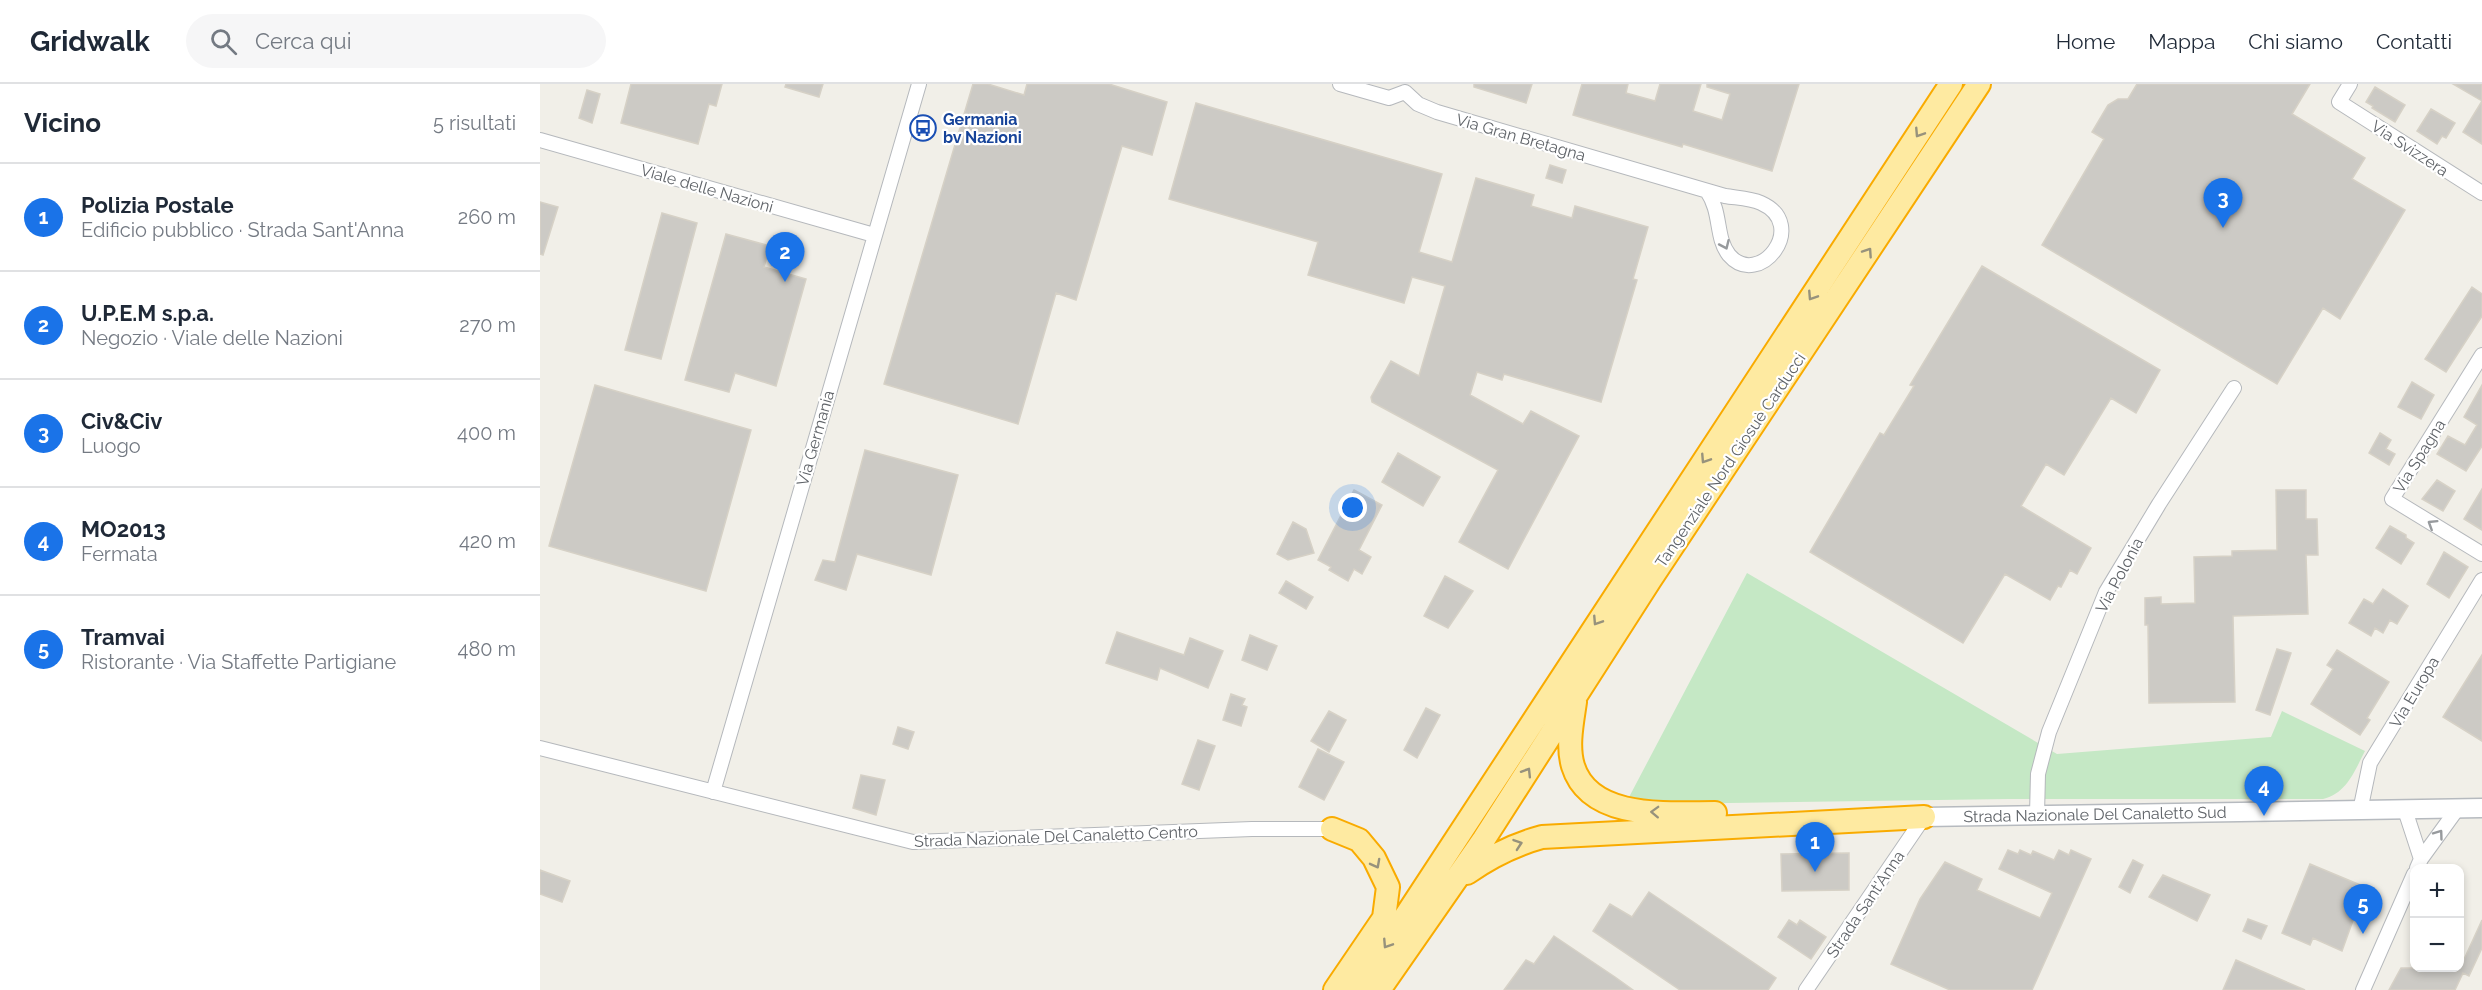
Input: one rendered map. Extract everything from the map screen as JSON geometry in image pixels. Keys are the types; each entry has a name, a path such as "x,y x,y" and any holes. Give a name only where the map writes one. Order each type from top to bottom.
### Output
{"highway":[{"name":"Tangenziale Nord Giosuè Carducci","path":"1354,990 1371,969 1951,84"},
{"name":"Tangenziale Nord Giosuè Carducci","path":"1379,990 1484,839 1576,695 1979,84"},
{"path":"1576,695 1570,747 1573,766 1582,784 1596,797 1617,807 1646,812 1924,817"},
{"path":"1450,885 1491,855 1514,844 1542,837 1924,817"},
{"path":"1332,829 1359,840 1374,858 1388,887 1384,918 1335,990"}],"main road":[{"name":"Strada Nazionale Del Canaletto Sud","path":"1924,817 2482,808"}],"street":[{"name":"Via Germania","path":"713,792 919,84"},
{"name":"Via Gran Bretagna","path":"1340,84 1389,98 1408,88 1418,104 1437,112 1707,191 1756,201 1772,210 1780,224 1782,238 1772,255 1762,262 1753,264 1743,263 1731,257 1722,238 1715,202 1707,191"},
{"name":"Via Svizzera","path":"2350,84 2339,102 2482,194"},
{"name":"Viale delle Nazioni","path":"540,140 874,235"},
{"name":"Via Spagna","path":"2482,355 2392,499 2482,554"},
{"name":"Via Polonia","path":"2037,814 2038,774 2049,732 2106,592 2159,504 2234,388"},
{"name":"Via Europa","path":"2360,811 2370,764 2482,580"},
{"name":"Strada Nazionale Del Canaletto Centro","path":"540,747 913,842 1252,829 1332,829"},
{"path":"2419,864 2458,808"},
{"path":"2405,810 2419,864"},
{"name":"Strada Sant'Anna","path":"1806,990 1924,817"},
{"path":"2363,990 2410,885"}],"green space":[{"path":"1747,573 2057,754 2271,737 2282,711 2365,751 2344,787 2323,799 2008,799 1661,804 1627,801"}],"building":[{"path":"631,84 722,84 716,106 709,104 698,144 621,123"},
{"path":"786,84 823,84 819,97 785,87"},
{"path":"973,84 988,84 1024,95 1027,84 1109,84 1167,102 1152,155 1122,146 1076,300 1056,293 1018,424 884,384"},
{"path":"1474,84 1532,84 1526,103 1474,87"},
{"path":"1582,84 1628,84 1626,93 1655,101 1660,84 1701,84 1693,111 1722,120 1730,94 1707,87 1707,84 1799,84 1772,171 1683,144 1682,147 1573,115"},
{"path":"2137,84 2310,84 2292,114 2365,158 2352,179 2405,210 2340,319 2323,308 2277,384 2042,245 2104,139 2092,132 2108,105 2118,99 2128,99"},
{"path":"2453,84 2482,84 2482,101"},
{"path":"2375,87 2405,105 2395,122 2366,102"},
{"path":"587,90 600,94 592,123 579,118"},
{"path":"2482,101 2482,144 2463,132"},
{"path":"1196,103 1442,174 1419,252 1452,262 1476,178 1534,195 1531,206 1572,218 1575,206 1648,227 1633,279 1637,280 1601,402 1504,374 1502,380 1477,372 1470,395 1523,424 1531,411 1579,436 1508,569 1459,542 1498,470 1372,402 1371,397 1391,361 1419,376 1445,286 1412,277 1404,303 1308,275 1318,242 1169,199"},
{"path":"2431,109 2455,123 2446,138 2442,136 2437,144 2417,131"},
{"path":"1550,165 1566,170 1562,183 1546,178"},
{"path":"540,202 558,207 543,255 540,254"},
{"path":"662,213 697,223 661,359 625,350"},
{"path":"726,234 770,246 764,267 806,279 776,386 735,373 729,392 685,380"},
{"path":"1982,266 2160,370 2136,413 2111,398 2064,475 2046,464 2021,506 2091,548 2077,574 2070,570 2061,587 2058,586 2050,600 2005,574 1963,643 1810,552 1880,433 1884,435 1914,386 1910,385"},
{"path":"2472,287 2482,294 2482,316 2446,372 2425,359"},
{"path":"2412,382 2434,395 2421,419 2398,407"},
{"path":"595,385 751,430 706,591 549,546"},
{"path":"2482,385 2482,446 2466,471 2437,454 2448,436 2465,445 2477,425 2464,417"},
{"path":"2380,433 2391,440 2386,449 2395,454 2389,465 2369,453"},
{"path":"865,450 958,475 931,575 857,554 846,590 815,580 823,560 835,562"},
{"path":"1398,453 1440,477 1423,506 1382,482"},
{"path":"2437,480 2455,491 2443,511 2422,499"},
{"path":"2482,489 2482,530 2464,519"},
{"path":"1354,490 1382,505 1359,550 1371,557 1362,574 1354,569 1348,581 1329,570 1331,567 1318,560"},
{"path":"2276,490 2306,490 2306,519 2317,519 2318,555 2306,555 2308,614 2233,616 2235,702 2149,703 2148,625 2145,625 2145,598 2161,597 2161,604 2195,603 2194,557 2232,556 2232,551 2277,550"},
{"path":"1293,522 1306,529 1314,553 1288,560 1277,554"},
{"path":"2390,526 2406,535 2406,538 2414,543 2401,564 2376,548"},
{"path":"2444,552 2468,567 2449,598 2427,584"},
{"path":"1445,576 1473,591 1448,628 1424,616"},
{"path":"1286,581 1313,597 1306,609 1279,593"},
{"path":"2383,589 2408,606 2397,624 2390,620 2383,633 2375,628 2371,636 2349,623 2364,599 2373,604"},
{"path":"1117,632 1184,655 1190,638 1223,651 1208,688 1160,668 1157,680 1106,663"},
{"path":"1250,635 1277,646 1267,670 1242,660"},
{"path":"2277,649 2291,653 2270,715 2256,710"},
{"path":"2337,650 2389,682 2367,718 2370,720 2360,735 2311,704 2333,669 2327,665"},
{"path":"2482,655 2482,741 2443,717"},
{"path":"1231,694 1245,699 1242,705 1247,707 1241,726 1223,720"},
{"path":"1426,708 1440,715 1417,758 1404,750"},
{"path":"1329,711 1346,720 1329,752 1311,741"},
{"path":"898,727 914,732 908,749 893,744"},
{"path":"1198,740 1215,746 1199,790 1182,784"},
{"path":"1318,749 1344,762 1324,800 1299,787"},
{"path":"861,775 885,780 876,815 853,808"},
{"path":"2008,850 2018,854 2020,850 2031,855 2033,851 2054,860 2059,850 2069,855 2071,850 2091,859 2032,990 1950,990 1891,964 1920,899 1945,862 1982,879 1977,890 2040,918 2052,893 1999,869"},
{"path":"1849,853 1849,890 1782,891 1781,854"},
{"path":"2133,860 2143,865 2130,893 2119,887"},
{"path":"2310,864 2365,887 2342,951 2313,938 2310,945 2282,933"},
{"path":"540,870 570,881 562,902 540,894"},
{"path":"2163,875 2210,895 2197,921 2149,897"},
{"path":"1649,892 1776,978 1768,990 1680,990 1593,931 1610,904 1632,917"},
{"path":"2248,919 2267,926 2261,939 2243,931"},
{"path":"1789,920 1797,925 1800,920 1826,937 1811,959 1778,937"},
{"path":"2482,920 2482,948 2469,976 2463,973 2455,990 2389,990 2401,968 2410,968 2410,972 2464,972 2464,959"},
{"path":"1554,936 1633,990 1504,990 1526,960 1534,964"},
{"path":"2236,960 2305,990 2223,990"}],"place":[{"name":"Germania bv Nazioni","path":"923,128"},
{"name":"Civ&Civ","path":"2223,228"},
{"name":"U.P.E.M s.p.a.","path":"785,282"},
{"name":"MO2013","path":"2264,816"},
{"name":"Polizia Postale","path":"1815,872"},
{"name":"Tramvai","path":"2363,934"}]}
